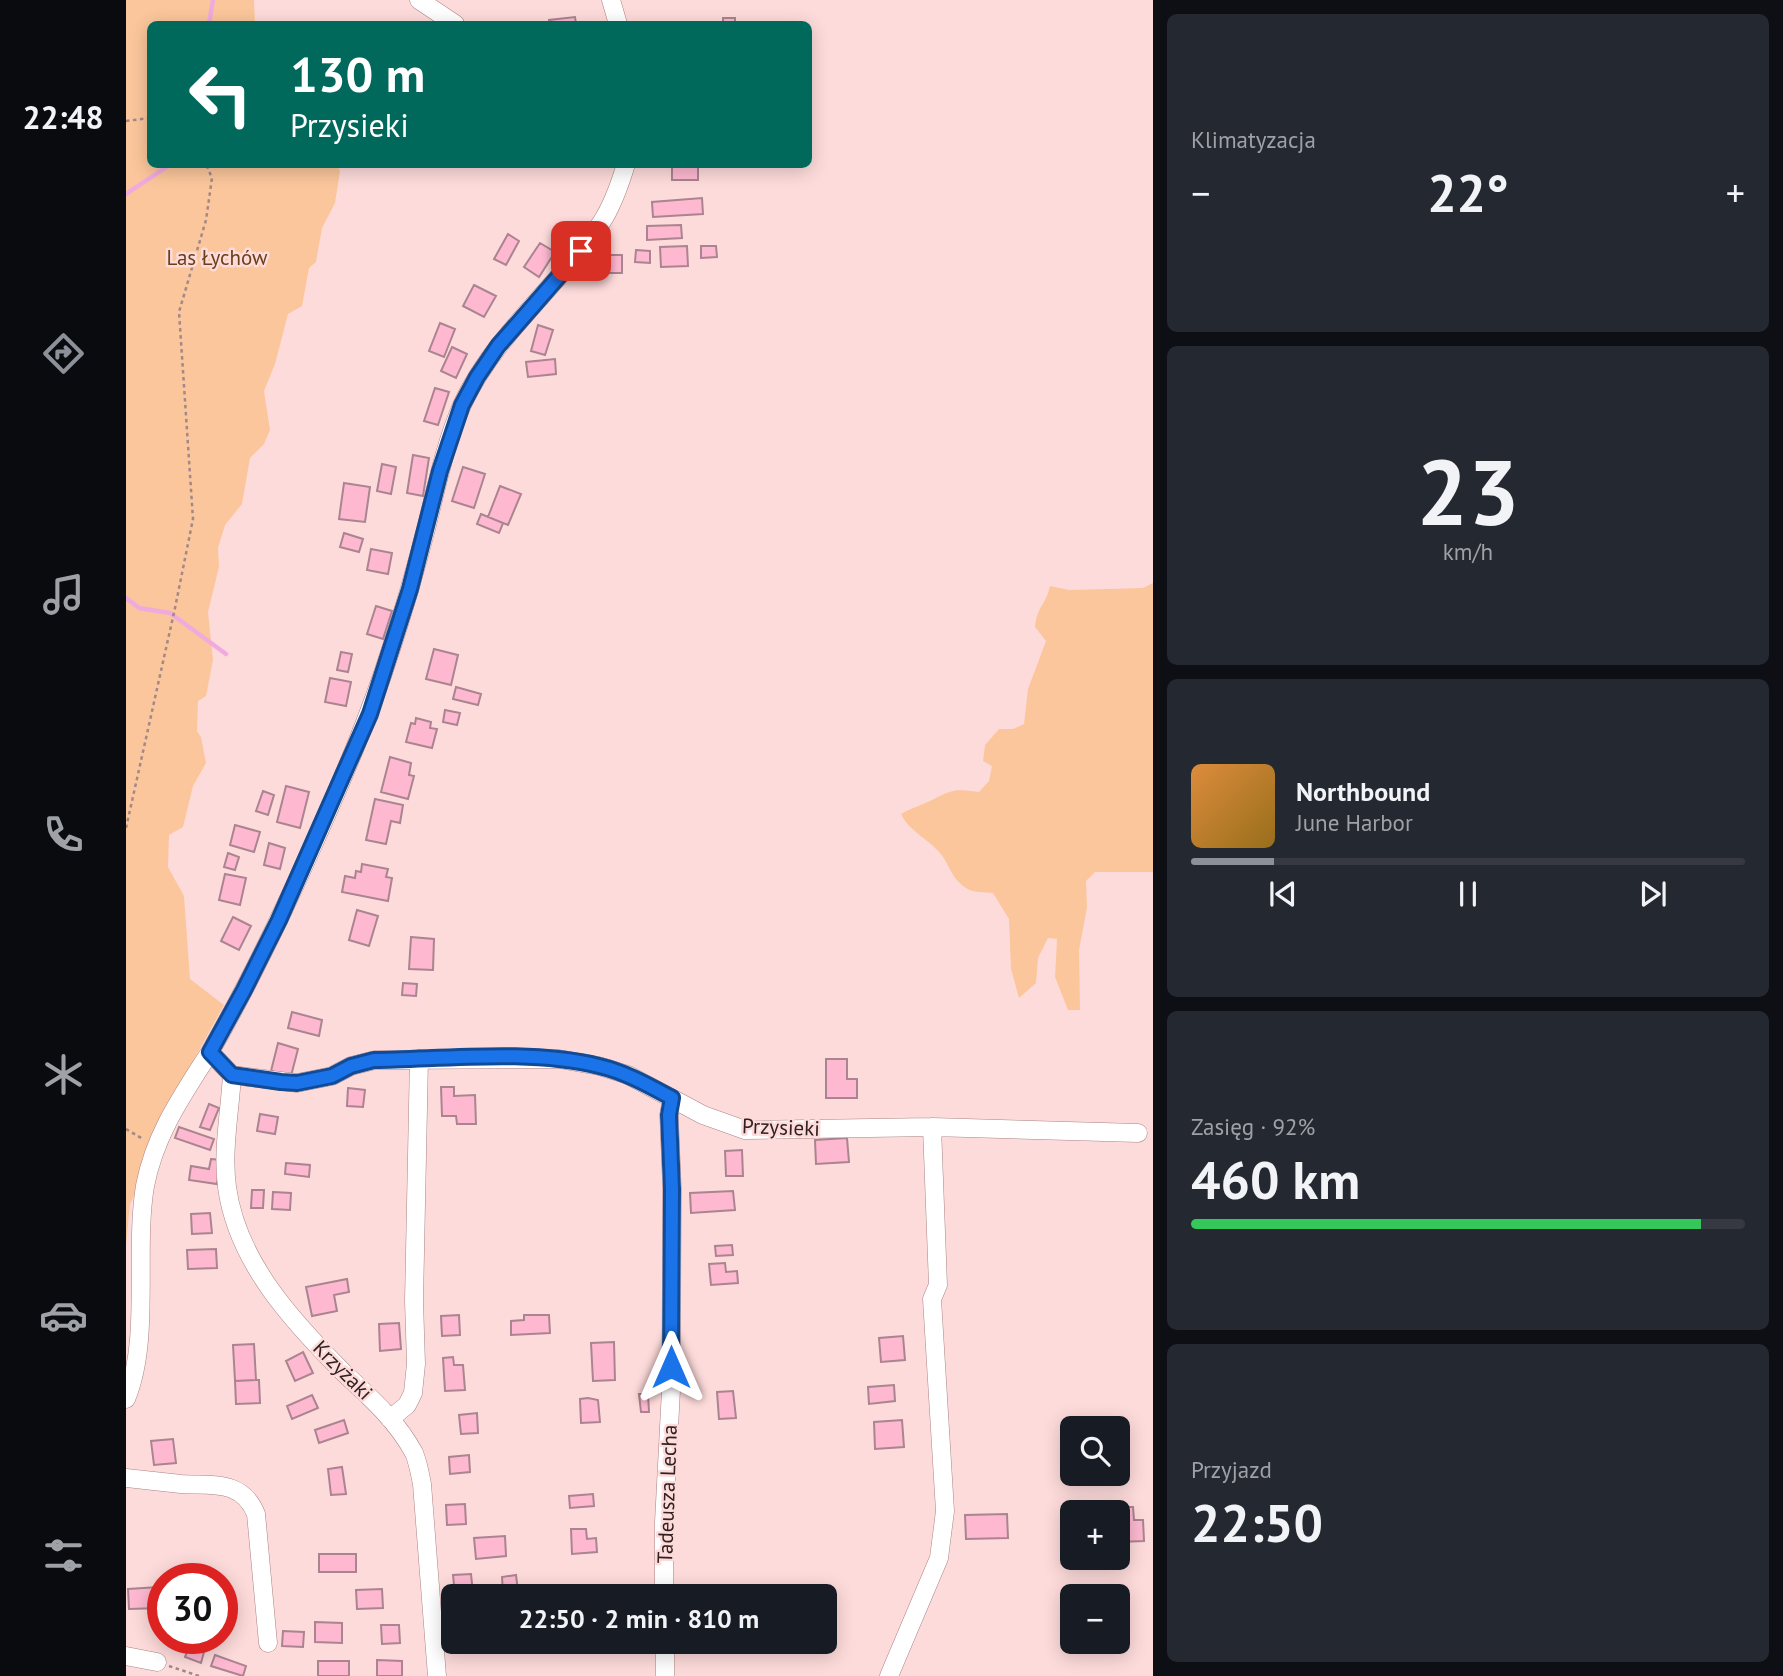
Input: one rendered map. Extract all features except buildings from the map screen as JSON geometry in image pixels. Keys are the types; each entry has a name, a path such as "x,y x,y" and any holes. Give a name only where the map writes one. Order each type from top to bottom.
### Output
{"street":[{"path":"419,0 450,21"},
{"path":"611,0 617,21"},
{"path":"126,1399 135,1366 145,1187 155,1146 162,1129 210,1052 279,920 370,714 410,589 440,471 462,405 498,346 581,251 603,220 620,185 625,168"},
{"path":"210,1052 232,1075"},
{"path":"390,1419 407,1405 414,1393 419,1059"},
{"name":"Przysieki","path":"232,1075 297,1083 332,1076 351,1066 374,1060 559,1059 599,1066 628,1075 703,1115 745,1130 932,1128 1138,1133"},
{"name":"Krzyżaki","path":"232,1075 227,1185 231,1209 246,1246 270,1292 307,1335 380,1407 415,1455 422,1484 437,1676"},
{"name":"Tadeusza Lecha","path":"664,1584 664,1522 671,1390 672,1189 669,1115 672,1098"},
{"path":"889,1676 939,1558 945,1511 932,1299 938,1285 932,1128"},
{"path":"126,1478 182,1484 221,1484 242,1493 252,1503 257,1514 268,1643"},
{"path":"665,1654 665,1676"},
{"path":"126,1656 157,1662"}],"path":[{"path":"126,121 147,118"},
{"path":"126,828 192,519 179,312 206,220 212,178 208,168"},
{"path":"126,1129 155,1146"},
{"path":"157,1662 199,1676"}],"green space":[{"name":"Las Łychów","path":"126,0 254,0 255,21 147,21 147,168 339,168 340,171 335,203 322,228 316,262 309,268 302,306 288,314 275,364 264,391 270,430 264,444 250,458 242,504 225,525 218,548 219,567 208,612 213,660 206,696 198,701 197,731 201,737 206,763 193,786 183,827 169,835 168,867 184,896 190,979 224,1005 156,1128 142,1180 130,1204 126,1245"},
{"path":"1153,583 1153,872 1095,872 1086,881 1087,907 1079,950 1080,1010 1068,1010 1055,977 1057,939 1048,938 1038,958 1036,983 1019,998 1011,969 1009,919 993,893 972,891 961,884 940,853 909,825 901,814 950,792 979,792 989,781 992,766 983,761 985,745 999,729 1013,729 1024,724 1028,689 1046,641 1035,627 1036,620 1050,586 1069,590 1143,588"}],"waterway":[{"path":"210,21 213,0"},
{"path":"126,194 165,168"},
{"path":"126,598 139,608 170,613 226,654"}],"route":[{"path":"581,251 498,346 462,405 440,471 410,589 370,714 279,920 210,1052 232,1075 297,1083 332,1076 351,1066 374,1060 559,1059 599,1066 628,1075 672,1098 669,1115 672,1189 671,1367"}]}
